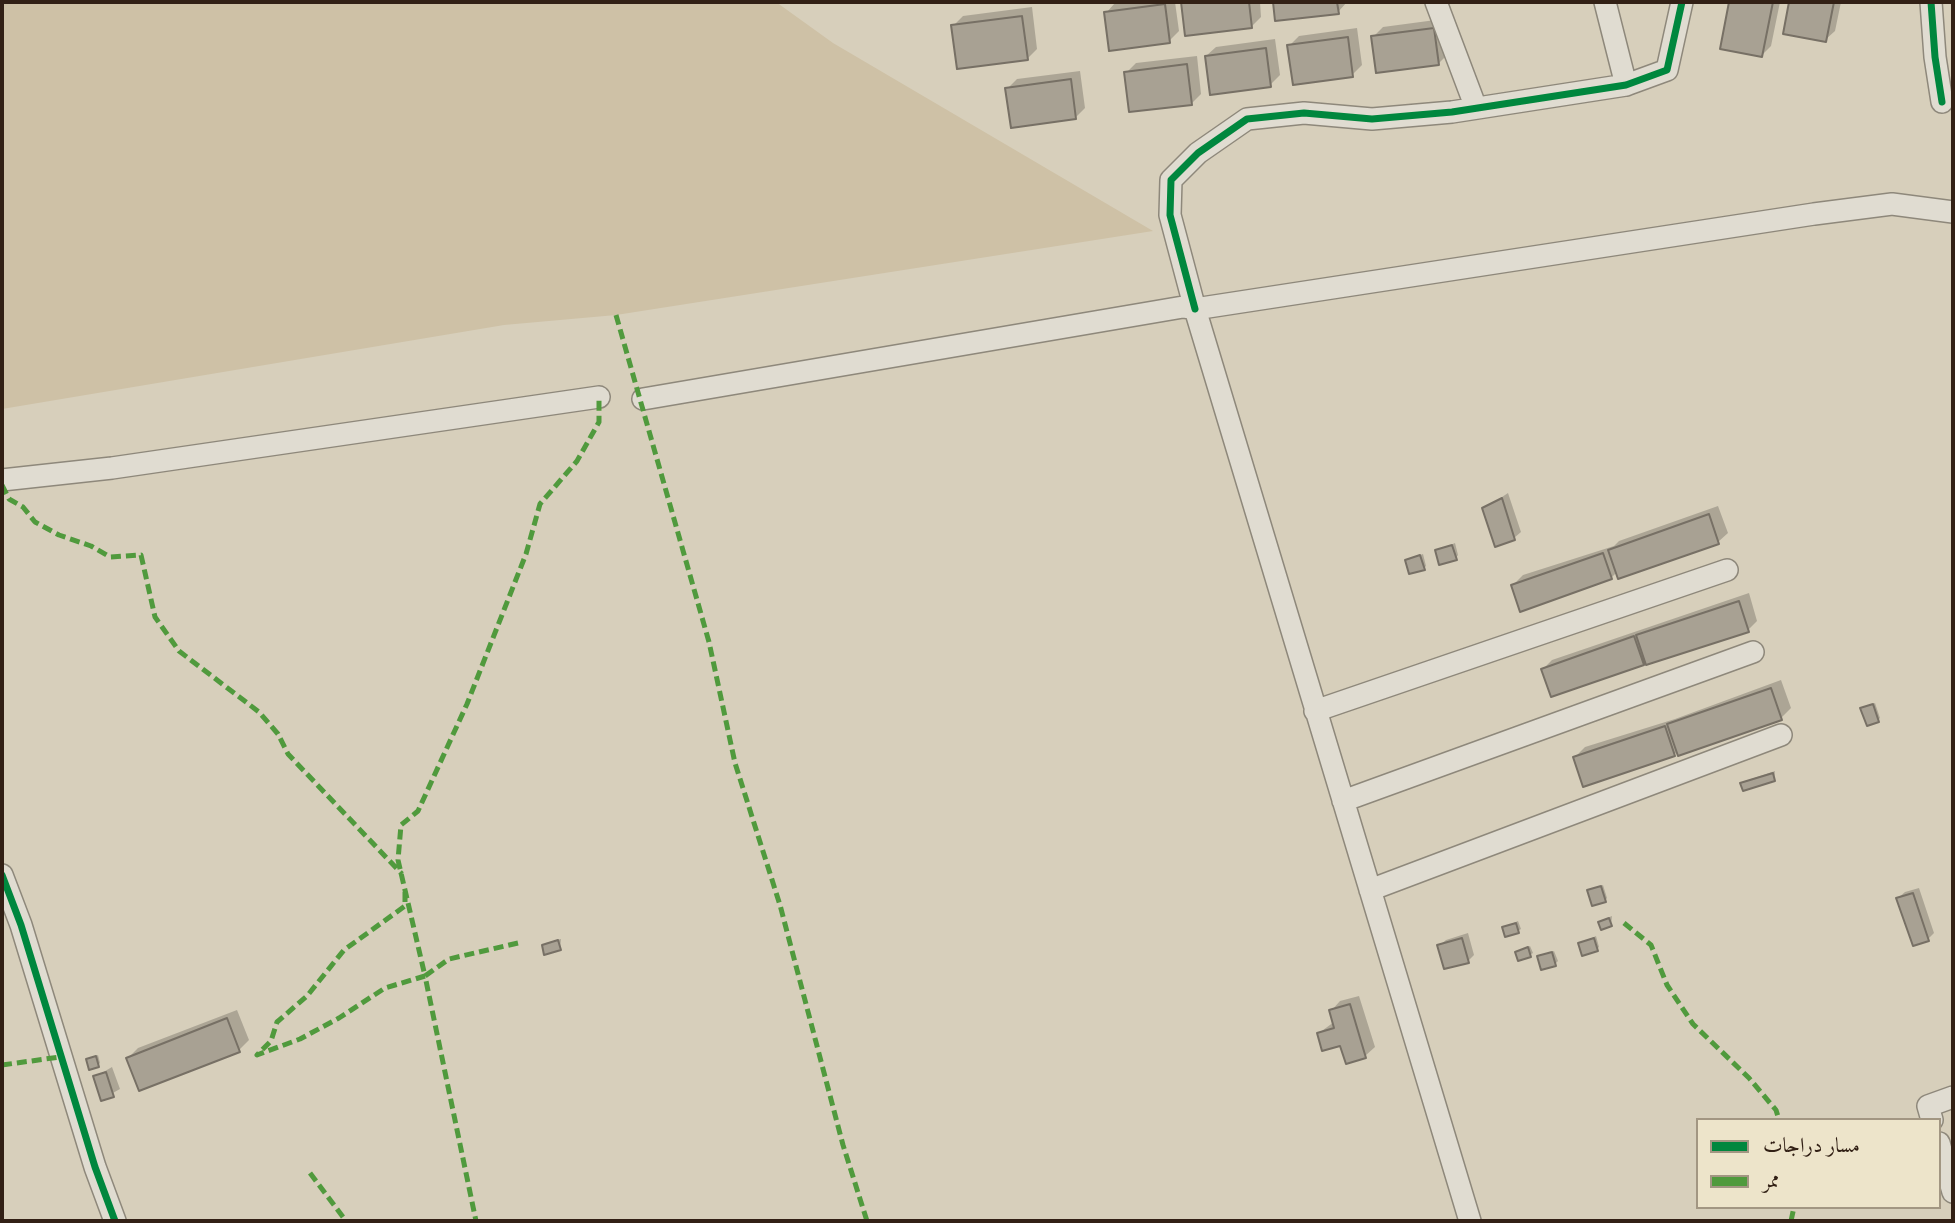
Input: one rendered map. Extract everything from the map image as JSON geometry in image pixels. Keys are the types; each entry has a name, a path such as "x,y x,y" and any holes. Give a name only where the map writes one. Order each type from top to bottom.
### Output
{"street":[{"path":"1436,2 1476,108"},
{"path":"1605,2 1626,85"},
{"path":"1470,1221 1195,309 1169,200 1171,180 1179,169 1247,119 1304,113 1372,119 1476,108 1626,85 1667,70 1682,2"},
{"path":"1931,2 1942,102"},
{"path":"643,399 1183,307 1195,309 1814,214 1892,204 1953,212"},
{"path":"2,480 113,468 600,397"},
{"path":"1315,710 1727,570"},
{"path":"1343,801 1753,652"},
{"path":"1370,890 1782,735"},
{"path":"2,875 21,925 79,1118 115,1221"},
{"path":"1932,1118 1928,1106 1953,1097"},
{"path":"1941,1150 1953,1192"}],"shaded area":[{"path":"2,2 776,2 833,43 1153,231 616,315 504,325 2,409"}],"building":[{"path":"1181,2 1249,2 1252,28 1185,36"},
{"path":"1273,2 1337,2 1339,14 1275,21"},
{"path":"1729,2 1773,2 1762,57 1720,49"},
{"path":"1789,2 1834,2 1826,42 1783,34"},
{"path":"1165,4 1170,43 1109,51 1104,12"},
{"path":"1022,16 1028,60 957,69 951,25"},
{"path":"1434,28 1439,65 1376,73 1371,36"},
{"path":"1348,37 1353,77 1293,85 1287,45"},
{"path":"1266,48 1271,87 1210,95 1205,56"},
{"path":"1187,64 1192,105 1129,112 1124,72"},
{"path":"1071,79 1076,119 1011,128 1005,88"},
{"path":"1502,498 1515,540 1495,547 1482,508"},
{"path":"1709,514 1719,544 1618,579 1608,550"},
{"path":"1452,545 1457,560 1439,565 1435,550"},
{"path":"1603,553 1612,579 1520,612 1511,585"},
{"path":"1420,555 1425,570 1409,574 1405,560"},
{"path":"1739,601 1749,632 1646,665 1636,635"},
{"path":"1634,636 1644,665 1551,697 1541,669"},
{"path":"1771,688 1782,720 1678,756 1667,724"},
{"path":"1873,704 1879,722 1867,726 1860,708"},
{"path":"1665,726 1675,756 1583,787 1573,757"},
{"path":"1773,773 1775,781 1743,791 1740,783"},
{"path":"1601,886 1606,902 1592,906 1587,890"},
{"path":"1913,893 1929,941 1913,946 1896,898"},
{"path":"1609,918 1612,926 1601,930 1598,922"},
{"path":"1516,923 1519,933 1505,937 1502,927"},
{"path":"1462,938 1469,963 1444,969 1437,945"},
{"path":"1594,938 1598,951 1582,956 1578,943"},
{"path":"558,940 561,950 544,955 542,945"},
{"path":"1528,947 1531,957 1518,961 1515,952"},
{"path":"1552,952 1556,966 1541,970 1537,956"},
{"path":"1350,1004 1366,1058 1346,1064 1340,1046 1322,1051 1317,1033 1334,1028 1329,1010"},
{"path":"227,1018 240,1052 139,1091 126,1058"},
{"path":"96,1056 99,1067 89,1070 86,1059"},
{"path":"106,1072 114,1097 101,1101 93,1076"}],"marked path":[{"path":"616,315 709,642 735,763 780,905 843,1145 867,1221"},
{"path":"518,943 449,959 425,976 398,860 401,825 418,811 467,704 526,554 540,504 577,461 599,422 599,397"},
{"path":"2,485 9,499 23,507 35,522 59,535 91,546 110,557 141,555 155,617 179,651 259,712 278,734 288,754 402,874"},
{"path":"405,892 405,906 344,950 307,996 277,1022 271,1041 257,1055 300,1039 385,988 425,976 476,1221"},
{"path":"1624,923 1651,945 1667,985 1693,1024 1749,1078 1776,1110 1778,1118"},
{"path":"2,1065 60,1057"},
{"path":"310,1173 346,1221"},
{"path":"1791,1221 1794,1209"}],"cycle path":[{"path":"1195,309 1170,215 1171,180 1198,153 1247,119 1304,113 1372,119 1452,112 1626,85 1667,70 1682,2"},
{"path":"1931,2 1942,102"},
{"path":"2,875 21,925 95,1167 115,1221"}]}
